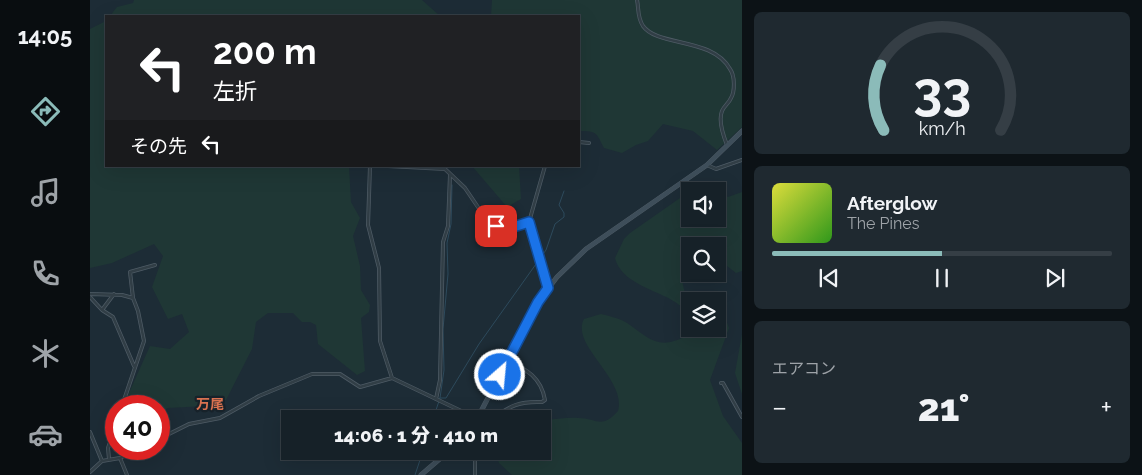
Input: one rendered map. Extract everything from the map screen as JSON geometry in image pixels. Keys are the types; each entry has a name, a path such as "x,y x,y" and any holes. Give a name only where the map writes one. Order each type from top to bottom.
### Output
{"street":[{"path":"636,0 638,16 644,28 650,32 704,48 720,58 731,69 734,77 732,97 722,111 721,118 727,146"},
{"path":"482,410 538,302 572,261 707,165 742,131"},
{"path":"580,142 589,143"},
{"path":"707,165 716,169 742,160"},
{"path":"370,167 368,225 378,268 380,341 392,378"},
{"path":"407,167 445,169 465,188 484,216 504,230 529,222"},
{"path":"545,167 529,222 548,288"},
{"path":"436,400 440,380 443,242 448,226 450,175"},
{"path":"126,395 144,337 132,298 130,272 155,264"},
{"path":"90,295 114,294 132,298"},
{"path":"102,310 114,294"},
{"path":"90,295 102,310 113,317 135,367"},
{"path":"505,410 523,401 542,402 545,400 537,378 532,372 508,360"},
{"path":"170,434 189,424 220,418 260,396 312,374 340,374 360,387 392,378 458,410"},
{"path":"721,383 723,383 742,417"},
{"path":"90,432 102,461"},
{"path":"90,472 106,460"},
{"path":"121,460 127,475"},
{"path":"421,475 438,460"},
{"path":"475,460 475,475"}],"green space":[{"path":"134,0 422,0 439,15 111,15 117,7 133,3"},
{"path":"492,0 742,0 742,127 717,150 693,131 663,124 648,141 622,153 604,148 596,134 580,131 580,15 491,15"},
{"path":"105,22 105,167 349,167 351,202 360,218 353,236 360,266 361,290 370,305 369,312 361,318 365,371 357,375 318,344 316,325 310,322 302,322 293,313 268,313 256,322 252,349 226,400 205,406 170,408 170,395 128,395 150,346 170,349 189,332 182,314 168,319 152,287 163,256 154,244 112,263 90,268 90,29"},
{"path":"473,167 519,167 521,199 507,207"},
{"path":"742,192 742,271 736,273 726,265 726,237 681,237 681,282 683,282 685,292 681,292 681,307 641,285 621,270 615,258 624,239 681,197 681,227 726,227 726,196 728,197"},
{"path":"601,314 614,317 624,321 648,338 661,342 668,342 684,337 726,337 710,380 723,416 742,443 742,475 512,475 499,463 498,460 551,460 551,419 584,418 603,422 618,411 619,399 615,387 585,340 582,329 584,319"},
{"path":"726,320 729,328 726,336"},
{"path":"742,334 742,394 735,373"}],"waterway":[{"path":"436,410 440,398 444,370 443,329 448,274 447,243 451,224 452,185"},
{"path":"440,398 446,398 479,344 546,250 555,224 564,217 564,213 559,205 564,191"},
{"path":"415,475 420,460"}],"district":[{"name":"万尾","path":"210,404"}],"route":[{"path":"496,226 504,230 516,228 529,222 548,288 538,302 500,375"}]}
